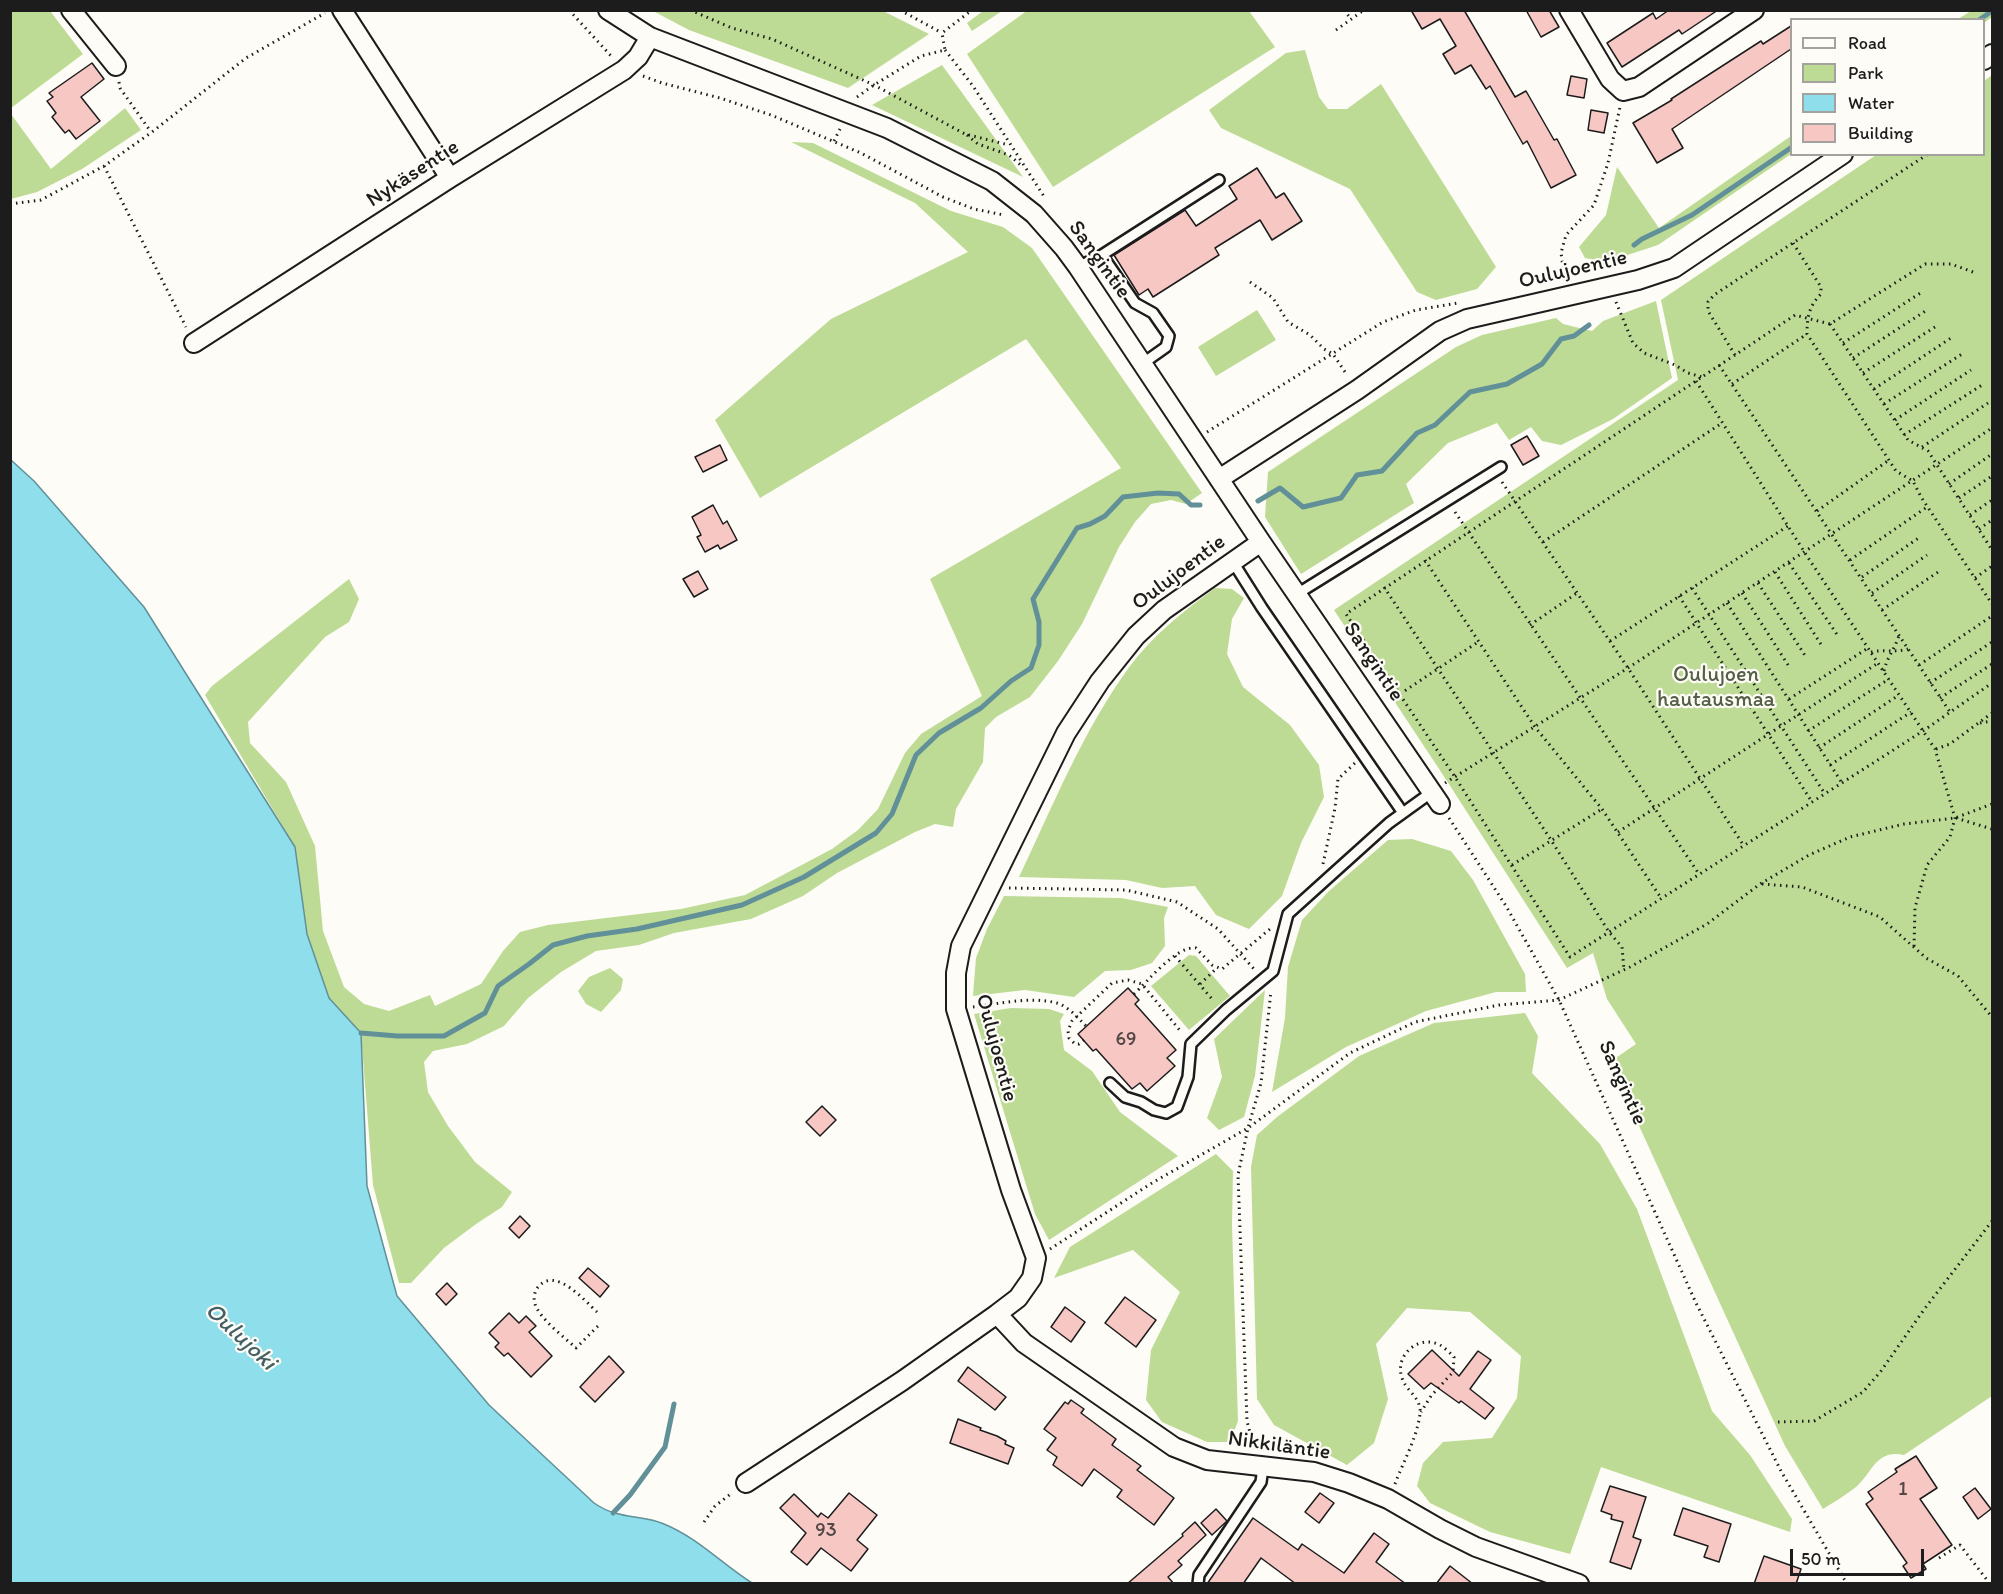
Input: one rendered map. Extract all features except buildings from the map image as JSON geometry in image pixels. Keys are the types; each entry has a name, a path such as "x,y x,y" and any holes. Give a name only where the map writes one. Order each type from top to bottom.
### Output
{"street":[{"path":"71,10 116,66"},
{"path":"342,10 450,178"},
{"name":"Sangintie","path":"608,10 650,37 887,128 992,181 1034,214 1078,267 1261,542 1436,798"},
{"path":"1569,10 1610,79 1623,91 1639,87 1754,10"},
{"name":"Nykäsentie","path":"194,343 624,69 639,57 650,37"},
{"name":"Oulujoentie","path":"1219,479 1357,390 1440,331 1467,319 1638,280 1674,268 1840,156"},
{"name":"Oulujoentie","path":"1036,1258 1011,1190 956,1009 956,973 961,946 1066,733 1100,681 1136,636 1157,617 1261,542"},
{"path":"746,1483 902,1381 1018,1298 1032,1278 1036,1258"},
{"name":"Nikkiläntie","path":"997,1314 1024,1343 1174,1447 1207,1460 1314,1472 1349,1483 1388,1499 1476,1547 1579,1584"}],"lane":[{"path":"1078,267 1102,255 1218,180"},
{"path":"1102,255 1135,303 1153,313 1168,336 1166,347 1142,364"},
{"path":"1297,594 1498,468"},
{"path":"1233,562 1403,813"},
{"path":"1110,1083 1125,1098 1141,1102 1154,1110 1166,1113 1177,1107 1188,1077 1191,1044 1226,1010 1273,971 1287,914 1403,813 1436,798"},
{"path":"1198,1584 1199,1575 1261,1482 1262,1474 1259,1467"}],"path":[{"path":"10,204 41,200 104,166 152,132 246,58 330,10"},
{"path":"568,10 624,69 662,83 720,98 771,115 861,153 943,198 974,209 1009,217"},
{"path":"690,10 732,28 772,39 874,85 965,134 978,144 1009,155 1026,170"},
{"path":"900,10 942,33"},
{"path":"942,33 972,10"},
{"path":"1344,10 1351,19"},
{"path":"1336,30 1364,10"},
{"path":"834,141 854,101 874,85 921,56 945,50 942,33"},
{"path":"116,66 120,88 152,132"},
{"path":"1566,284 1561,253 1566,235 1594,205 1608,163 1623,91"},
{"path":"965,134 1011,145"},
{"path":"1735,355 1708,311 1708,302 1714,295 1925,156"},
{"path":"104,166 194,343"},
{"path":"1793,243 1821,287 1821,294 1811,304 1807,318 1807,334 1888,460 1896,471 1913,481 1992,603"},
{"path":"1830,324 1925,264 1952,264 1973,272"},
{"path":"1250,282 1273,298 1288,322 1310,335 1323,349 1333,354 1357,390"},
{"path":"1843,343 1922,292"},
{"path":"1607,300 1616,301 1633,343 1644,353 1702,377"},
{"path":"1853,358 1928,310"},
{"path":"1992,550 1991,543 1979,529 1928,451 1908,440 1904,435 1830,324 1795,315 1346,614 1455,777 1570,957 1923,731 1992,683"},
{"path":"1863,373 1938,325"},
{"path":"1732,384 1807,334"},
{"path":"1874,389 1951,338"},
{"path":"1884,404 1962,354"},
{"path":"1719,365 1950,712"},
{"path":"1894,420 1971,369"},
{"path":"1696,381 1804,553 1935,749 1955,818 1950,837 1927,865 1915,908 1914,947"},
{"path":"1904,435 1982,385"},
{"path":"1921,447 1988,404"},
{"path":"1543,542 1722,423"},
{"path":"1436,798 1455,777 1710,615 1992,428"},
{"path":"1950,483 1992,454"},
{"path":"1817,511 1888,460"},
{"path":"1498,468 1515,501 1744,846"},
{"path":"1959,498 1992,476"},
{"path":"1447,500 1699,874"},
{"path":"1970,515 1992,500"},
{"path":"1850,560 1928,507"},
{"path":"1979,529 1992,520"},
{"path":"1610,641 1788,526"},
{"path":"1861,578 1920,537"},
{"path":"1871,593 1928,555"},
{"path":"1425,560 1535,727 1602,808 1662,898"},
{"path":"1789,563 1838,636"},
{"path":"1975,578 1992,566"},
{"path":"1882,610 1941,570"},
{"path":"1775,572 1822,646"},
{"path":"1758,583 1806,657"},
{"path":"1384,587 1494,752 1609,932 1622,948 1624,970"},
{"path":"1692,588 1825,794"},
{"path":"1530,625 1577,593"},
{"path":"1742,593 1790,668"},
{"path":"1679,596 1812,802"},
{"path":"1727,603 1842,783"},
{"path":"1918,665 1992,616"},
{"path":"1884,671 1887,658 1897,644 1899,635"},
{"path":"1400,694 1479,641"},
{"path":"1930,683 1992,642"},
{"path":"1788,699 1869,650 1908,649"},
{"path":"1617,832 1878,663"},
{"path":"1940,698 1992,664"},
{"path":"1808,731 1889,679"},
{"path":"1819,748 1899,695"},
{"path":"1830,765 1911,712"},
{"path":"1935,749 1950,744 1992,713"},
{"path":"1978,724 1992,721"},
{"path":"1323,864 1335,808 1338,779 1364,756"},
{"name":"Sangintie","path":"1436,798 1506,906 1558,1000 1696,1303 1781,1471 1847,1584"},
{"path":"1036,1258 1152,1184 1248,1128 1350,1053 1414,1023 1499,1005 1558,1000 1624,970 1707,924 1760,884 1809,855 1850,837 1904,824 1955,818 1992,804"},
{"path":"1512,865 1602,808"},
{"path":"1955,818 1992,830"},
{"path":"1760,884 1802,887 1880,917 1926,958 1958,976 1992,1017"},
{"path":"989,888 1126,890 1177,902 1218,929 1263,980"},
{"path":"1200,984 1217,968 1226,968 1287,914"},
{"path":"1134,994 1142,984 1186,948 1196,948 1217,968"},
{"path":"1175,956 1212,999"},
{"path":"1259,1467 1247,1421 1238,1175 1261,1083 1273,971"},
{"path":"1084,1040 1075,1044 1069,1038 1068,1030 1072,1021 1112,984 1128,980 1142,984 1191,1044"},
{"path":"979,1006 1025,1000 1057,1004 1077,1016 1086,1026"},
{"path":"1778,1422 1814,1421 1863,1392 1992,1221"},
{"path":"597,1312 564,1283 550,1281 541,1284 535,1292 535,1304 542,1315 576,1348 598,1326"},
{"path":"1388,1499 1421,1412 1431,1396 1453,1372 1454,1357 1439,1344 1423,1342 1408,1349 1400,1364 1402,1379 1415,1395 1421,1412"},
{"path":"704,1522 715,1506 746,1483"},
{"path":"1939,1558 1960,1545 1987,1580"}],"green space":[{"path":"11,10 50,11 83,54 11,108"},
{"path":"1028,10 1249,11 1275,47 1053,187 967,54"},
{"path":"653,11 883,11 929,34 848,88 689,30"},
{"path":"983,11 1002,11 972,31 967,23"},
{"path":"1971,11 1992,11 1992,17 1985,22 1985,18 1960,18"},
{"path":"1305,50 1319,97 1328,109 1347,109 1381,84 1496,267 1477,289 1436,300 1417,292 1350,189 1221,128 1209,110 1286,53"},
{"path":"942,65 1023,177 872,105"},
{"name":"Oulujoen hautausmaa","path":"1992,75 1992,1396 1904,1455 1887,1455 1881,1459 1856,1487 1823,1509 1785,1446 1610,1062 1636,1044 1607,999 1593,953 1567,968 1334,610 1678,380 1661,300 1875,156 1985,156 1985,80"},
{"path":"125,108 141,130 82,169 37,192 11,199 11,114 51,169"},
{"path":"1790,137 1790,155 1658,245 1606,262 1585,258 1579,247 1606,215 1617,167 1659,228"},
{"path":"791,142 813,143 951,211 1003,227 1032,248 1202,493 1186,504 1171,500 1151,504 1135,522 1119,547 1082,624 1058,661 1030,697 996,717 985,728 983,762 956,809 953,827 935,824 915,832 837,873 803,896 751,919 674,933 639,945 596,951 561,972 528,998 504,1026 467,1044 433,1051 424,1062 428,1092 448,1126 475,1162 512,1192 502,1207 444,1248 411,1283 399,1283 373,1185 361,1034 329,998 307,934 295,847 205,695 212,686 349,579 359,599 349,622 325,637 248,722 250,743 286,782 315,846 323,931 344,987 364,1004 389,1011 430,995 435,1006 481,984 503,951 520,932 548,925 681,909 745,895 832,849 858,830 878,809 905,753 921,734 982,696 930,579 1121,468 1026,339 760,498 715,420 831,319 968,252 915,203"},
{"path":"1656,301 1672,378 1613,419 1561,445 1542,441 1531,427 1509,440 1497,423 1448,443 1406,484 1414,503 1301,574 1265,517 1268,472 1456,347 1482,335 1556,318 1563,324 1592,331 1603,321"},
{"path":"1257,310 1276,340 1216,376 1198,347"},
{"path":"1215,588 1232,589 1244,598 1232,619 1227,654 1243,687 1290,725 1319,765 1324,797 1301,843 1282,896 1249,929 1216,915 1195,886 1162,888 1126,880 1019,877 1083,742 1113,691 1149,644"},
{"path":"1412,839 1451,851 1473,880 1525,974 1526,992 1496,992 1426,1011 1346,1047 1272,1092 1285,1018 1288,967 1302,920 1329,891 1388,840"},
{"path":"1004,896 1121,898 1168,907 1164,918 1165,946 1152,963 1131,970 1105,971 1074,997 1025,990 973,996 976,958 987,929"},
{"path":"1189,955 1196,956 1230,996 1189,1030 1151,986"},
{"path":"610,968 623,979 621,990 601,1012 586,1004 578,991 589,977"},
{"path":"1265,990 1255,1076 1244,1117 1219,1130 1207,1118 1222,1077 1214,1039"},
{"path":"1011,1008 1049,1009 1064,1014 1060,1021 1064,1050 1092,1071 1120,1112 1178,1156 1049,1240 1035,1214 974,1014"},
{"path":"1525,1013 1538,1036 1532,1073 1600,1144 1637,1209 1712,1411 1750,1455 1792,1519 1790,1532 1601,1467 1570,1554 1490,1532 1430,1503 1417,1486 1423,1463 1443,1442 1492,1438 1517,1398 1521,1356 1470,1312 1407,1308 1376,1344 1388,1399 1374,1443 1347,1465 1274,1425 1257,1399 1251,1167 1257,1135 1277,1117 1359,1056 1434,1023"},
{"path":"1216,1154 1233,1171 1232,1225 1238,1421 1230,1442 1207,1442 1162,1422 1146,1400 1151,1350 1180,1292 1133,1250 1054,1278 1070,1247"}],"water":[{"name":"Oulujoki","path":"11,460 34,481 144,607 295,847 307,934 329,998 361,1033 367,1186 397,1296 489,1405 594,1503 612,1512 652,1520 676,1530 752,1583 11,1583"}],"waterway":[{"path":"1982,18 1992,11"},
{"path":"1634,245 1692,215 1790,148"},
{"path":"1258,501 1280,488 1303,507 1341,498 1357,475 1382,471 1417,433 1435,425 1470,392 1507,384 1542,364 1561,339 1574,336 1589,325"},
{"path":"361,1033 444,1036 485,1013 498,986 553,945 742,905 804,877 876,833 892,814 916,755 939,733 981,708 1011,681 1031,668 1039,645 1039,622 1033,599 1077,528 1105,516 1123,497 1158,493 1179,494 1191,505 1200,505"},
{"path":"613,1513 630,1495 665,1447 674,1404"}]}
